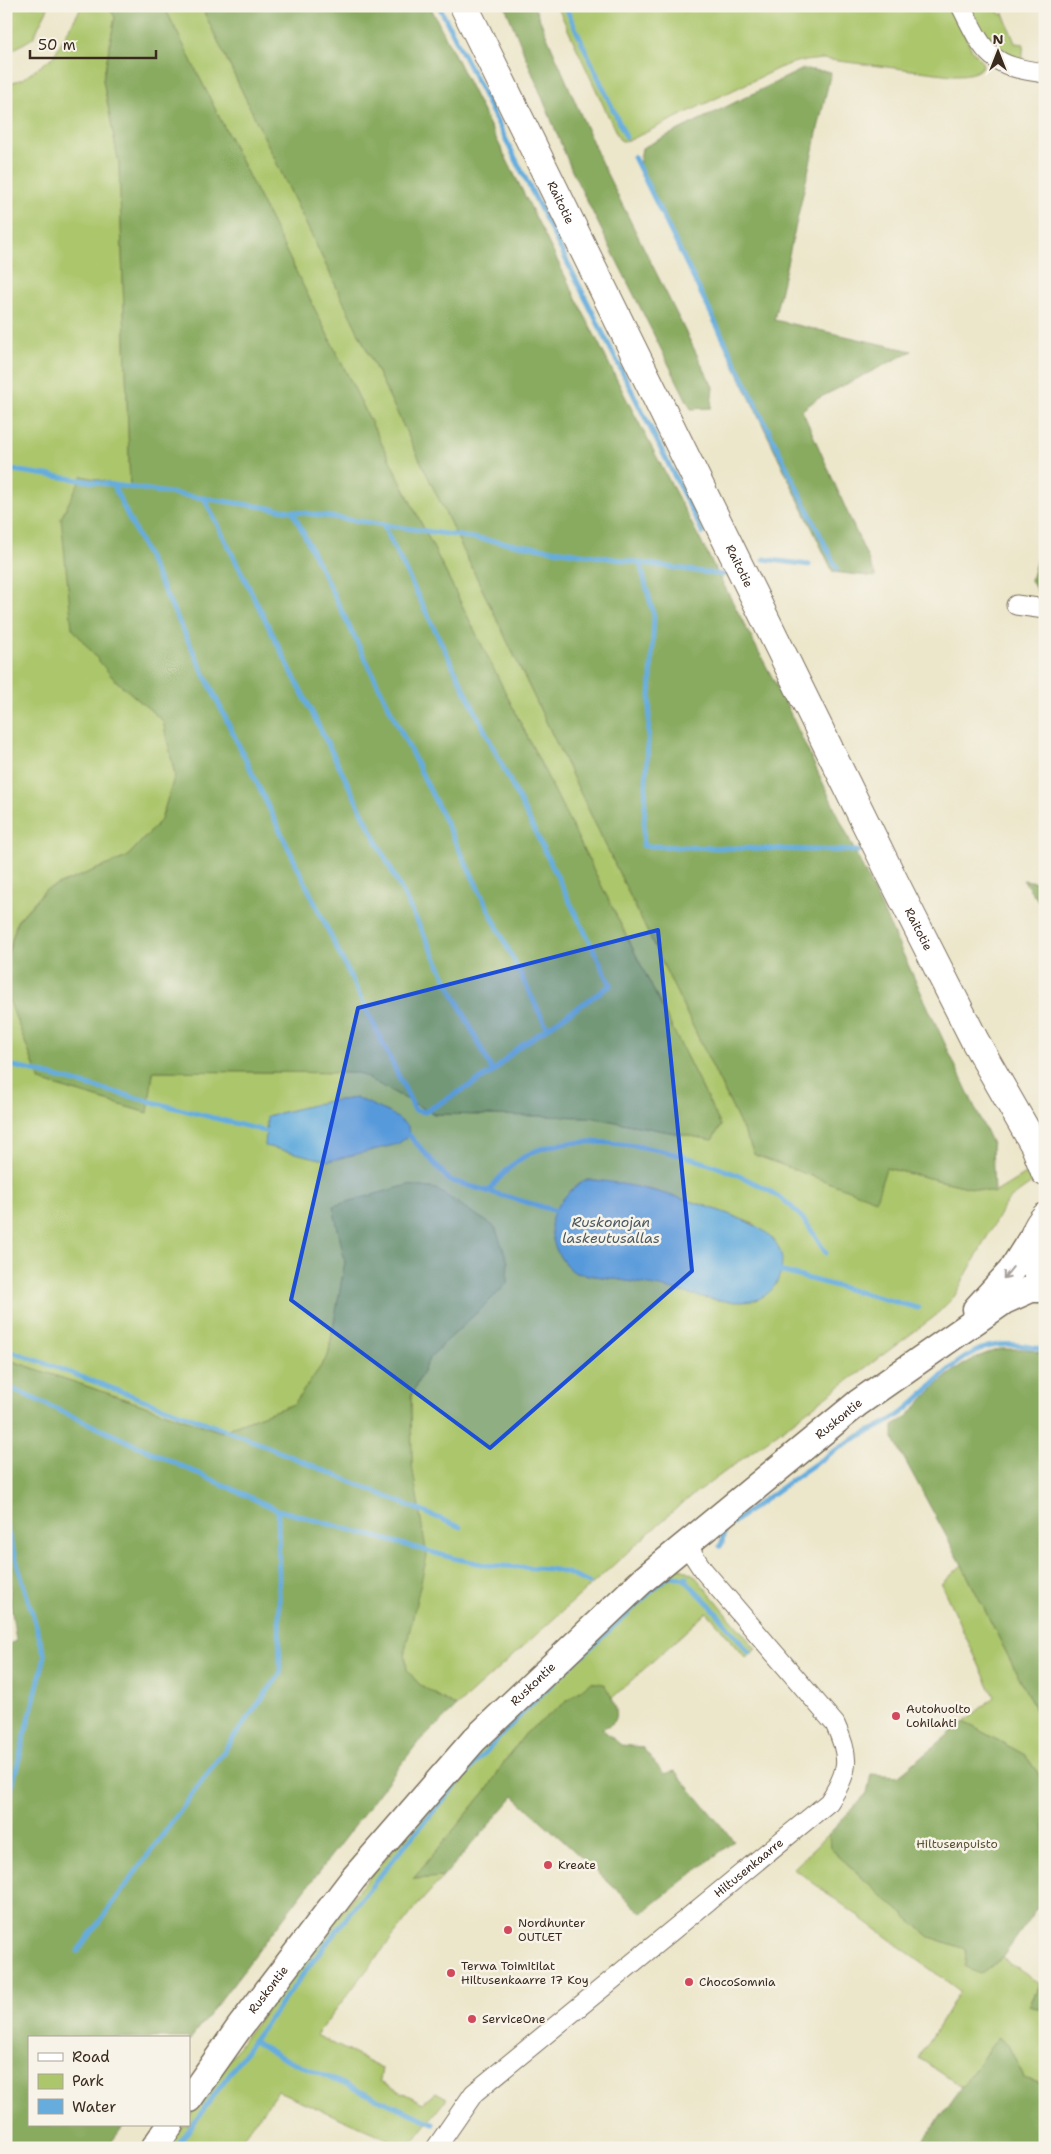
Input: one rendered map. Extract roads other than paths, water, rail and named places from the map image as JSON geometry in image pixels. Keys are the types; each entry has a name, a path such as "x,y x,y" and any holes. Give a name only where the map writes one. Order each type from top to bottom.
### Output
{"main road":[{"name":"Raitotie","path":"464,6 904,900 975,1041 1035,1146 1045,1172"},
{"name":"Raitotie","path":"1022,1122 1045,1148"},
{"path":"1042,1220 1032,1248 1033,1264 1045,1284"},
{"name":"Ruskontie","path":"948,1339 1011,1271 1042,1220"},
{"name":"Ruskontie","path":"190,2098 245,2020 353,1880 474,1740 644,1578 858,1403 1004,1301 1031,1289 1045,1289"},
{"path":"154,2148 169,2126"}],"street":[{"path":"961,6 980,44 991,57 1012,68 1045,73"},
{"path":"1016,606 1045,609"},
{"name":"Hiltusenkaarre","path":"436,2148 474,2093 829,1802 842,1781 846,1762 844,1743 836,1724 703,1570 686,1544"}],"water":[{"path":"357,1098 392,1114 408,1126 409,1135 398,1144 329,1161 265,1146 267,1116 325,1102"},
{"name":"Ruskonojan laskeutusallas","path":"586,1180 625,1185 682,1199 736,1217 757,1227 770,1236 780,1250 782,1266 777,1281 772,1289 761,1298 741,1302 716,1300 655,1286 576,1273 569,1268 559,1254 552,1236 551,1227 555,1210 565,1197"}],"waterway":[{"path":"439,6 703,533"},
{"path":"565,6 626,137"},
{"path":"634,157 837,569"},
{"path":"6,469 723,575"},
{"path":"113,485 415,1110 425,1112 493,1072 516,1049 611,985 383,525"},
{"path":"204,498 493,1072"},
{"path":"293,512 547,1028"},
{"path":"764,559 809,565"},
{"path":"640,563 654,616 643,846 858,851"},
{"path":"6,1064 272,1133"},
{"path":"404,1132 409,1135 449,1180 560,1212"},
{"path":"488,1192 503,1174 520,1159 533,1152 560,1144 591,1142 663,1151 733,1173 763,1187 786,1202 798,1213 826,1253"},
{"path":"776,1270 918,1308"},
{"path":"720,1546 724,1529 827,1456 899,1415 958,1362 969,1355 981,1349 1005,1344 1045,1350"},
{"path":"6,1349 239,1435 460,1527"},
{"path":"6,1386 278,1510 453,1558 487,1565 551,1569 567,1573 589,1583"},
{"path":"78,1951 280,1674 278,1510"},
{"path":"6,1526 45,1656 6,1810"},
{"path":"176,2148 329,1940 452,1790 536,1699 667,1577 674,1576 684,1579 686,1577"},
{"path":"684,1579 710,1605 749,1652"},
{"path":"253,2041 277,2055 433,2123"}],"place":[{"name":"Autohuolto Lohilahti","path":"896,1716"},
{"name":"Kreate","path":"548,1865"},
{"name":"Nordhunter OUTLET","path":"508,1930"},
{"name":"Terwa Toimitilat Hiltusenkaarre 17 Koy","path":"451,1973"},
{"name":"ChocoSomnia","path":"689,1982"},
{"name":"ServiceOne","path":"472,2019"}],"park label":[{"name":"Hiltusenpuisto","path":"957,1844"}]}
